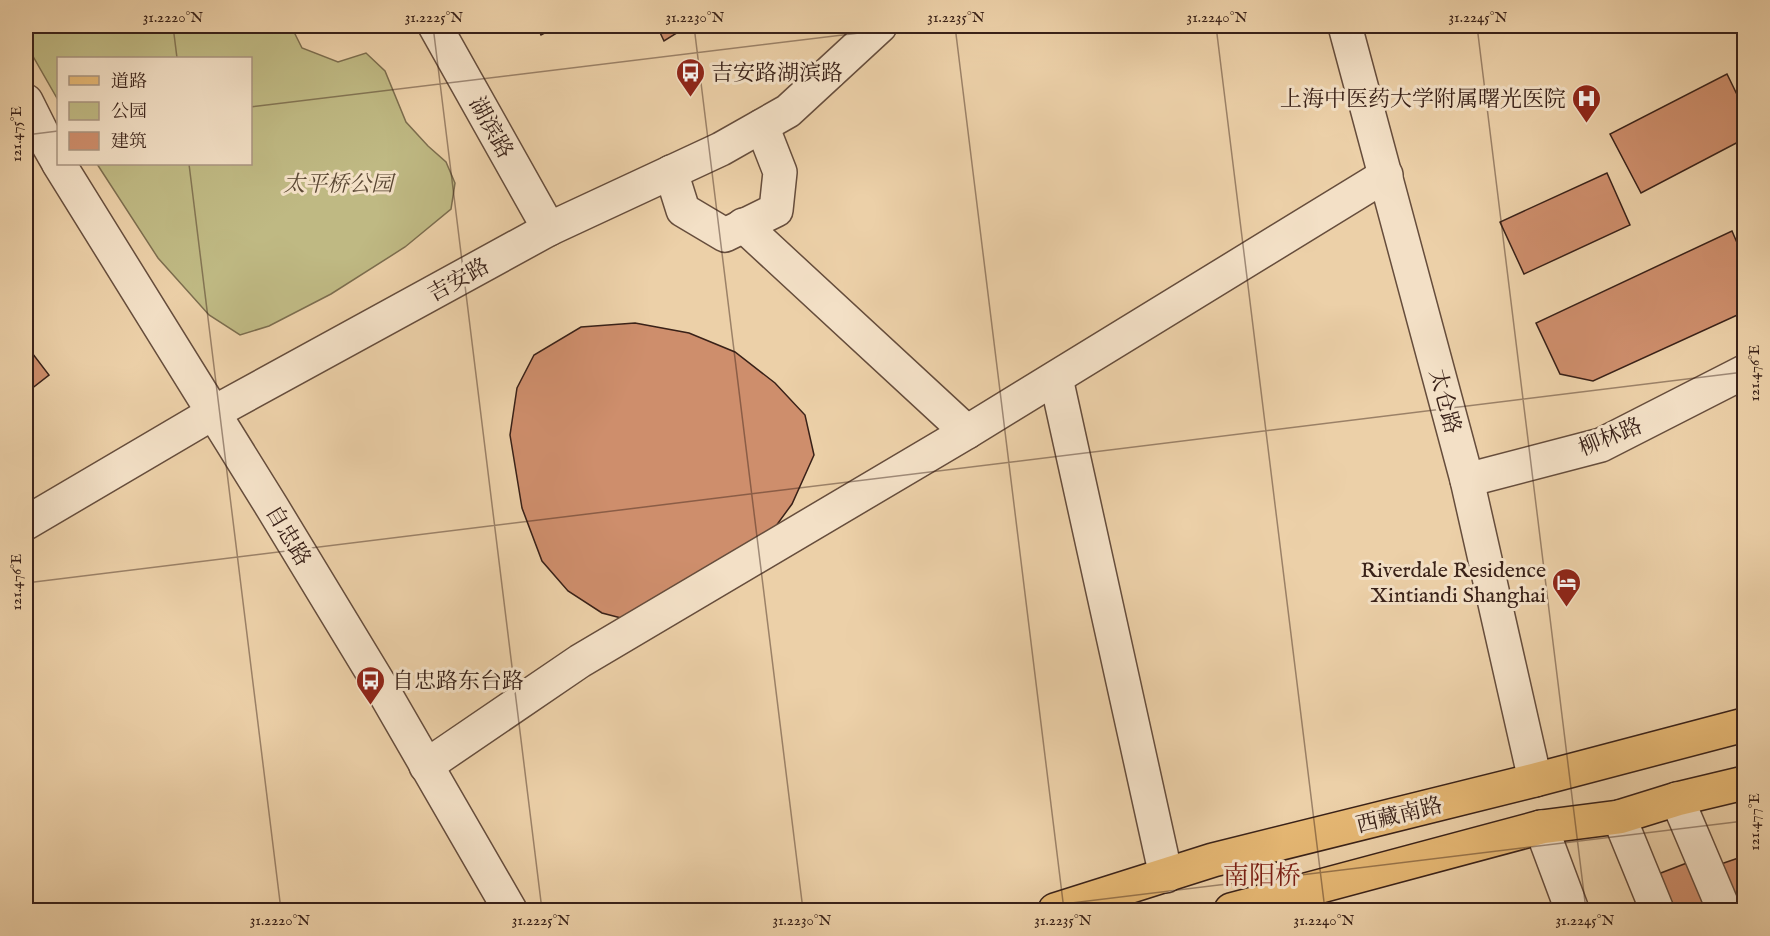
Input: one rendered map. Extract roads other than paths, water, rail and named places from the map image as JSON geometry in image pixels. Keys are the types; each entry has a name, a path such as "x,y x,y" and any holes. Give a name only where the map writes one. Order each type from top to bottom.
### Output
{"main road":[{"name":"西藏南路","path":"1055,910 1225,857 1744,725"},
{"path":"1231,910 1541,827 1619,817 1677,799 1744,783"}],"street":[{"name":"湖滨路","path":"435,26 549,228"},
{"name":"吉安路","path":"26,523 213,413 549,228 722,148 788,111 880,26"},
{"name":"太仓路","path":"1345,26 1467,480 1535,780"},
{"name":"自忠路","path":"26,101 57,159"},
{"path":"671,172 683,210 725,235 776,210 780,172 762,126"},
{"name":"自忠路","path":"60,165 344,626 510,910"},
{"path":"426,766 580,661 967,432 1386,175"},
{"path":"743,225 967,432"},
{"name":"柳林路","path":"1467,480 1600,445 1744,372"},
{"path":"1056,378 1166,876"},
{"path":"1677,799 1724,910"},
{"path":"1619,817 1657,910"},
{"path":"1541,827 1572,910"}],"place":[{"name":"吉安路湖滨路","path":"690,98"},
{"name":"上海中医药大学附属曙光医院","path":"1587,124"},
{"name":"Riverdale Residence Xintiandi Shanghai","path":"1567,608"},
{"name":"自忠路东台路","path":"371,706"}],"district":[{"name":"南阳桥","path":"1262,875"}],"park label":[{"name":"太平桥公园","path":"338,183"}]}
